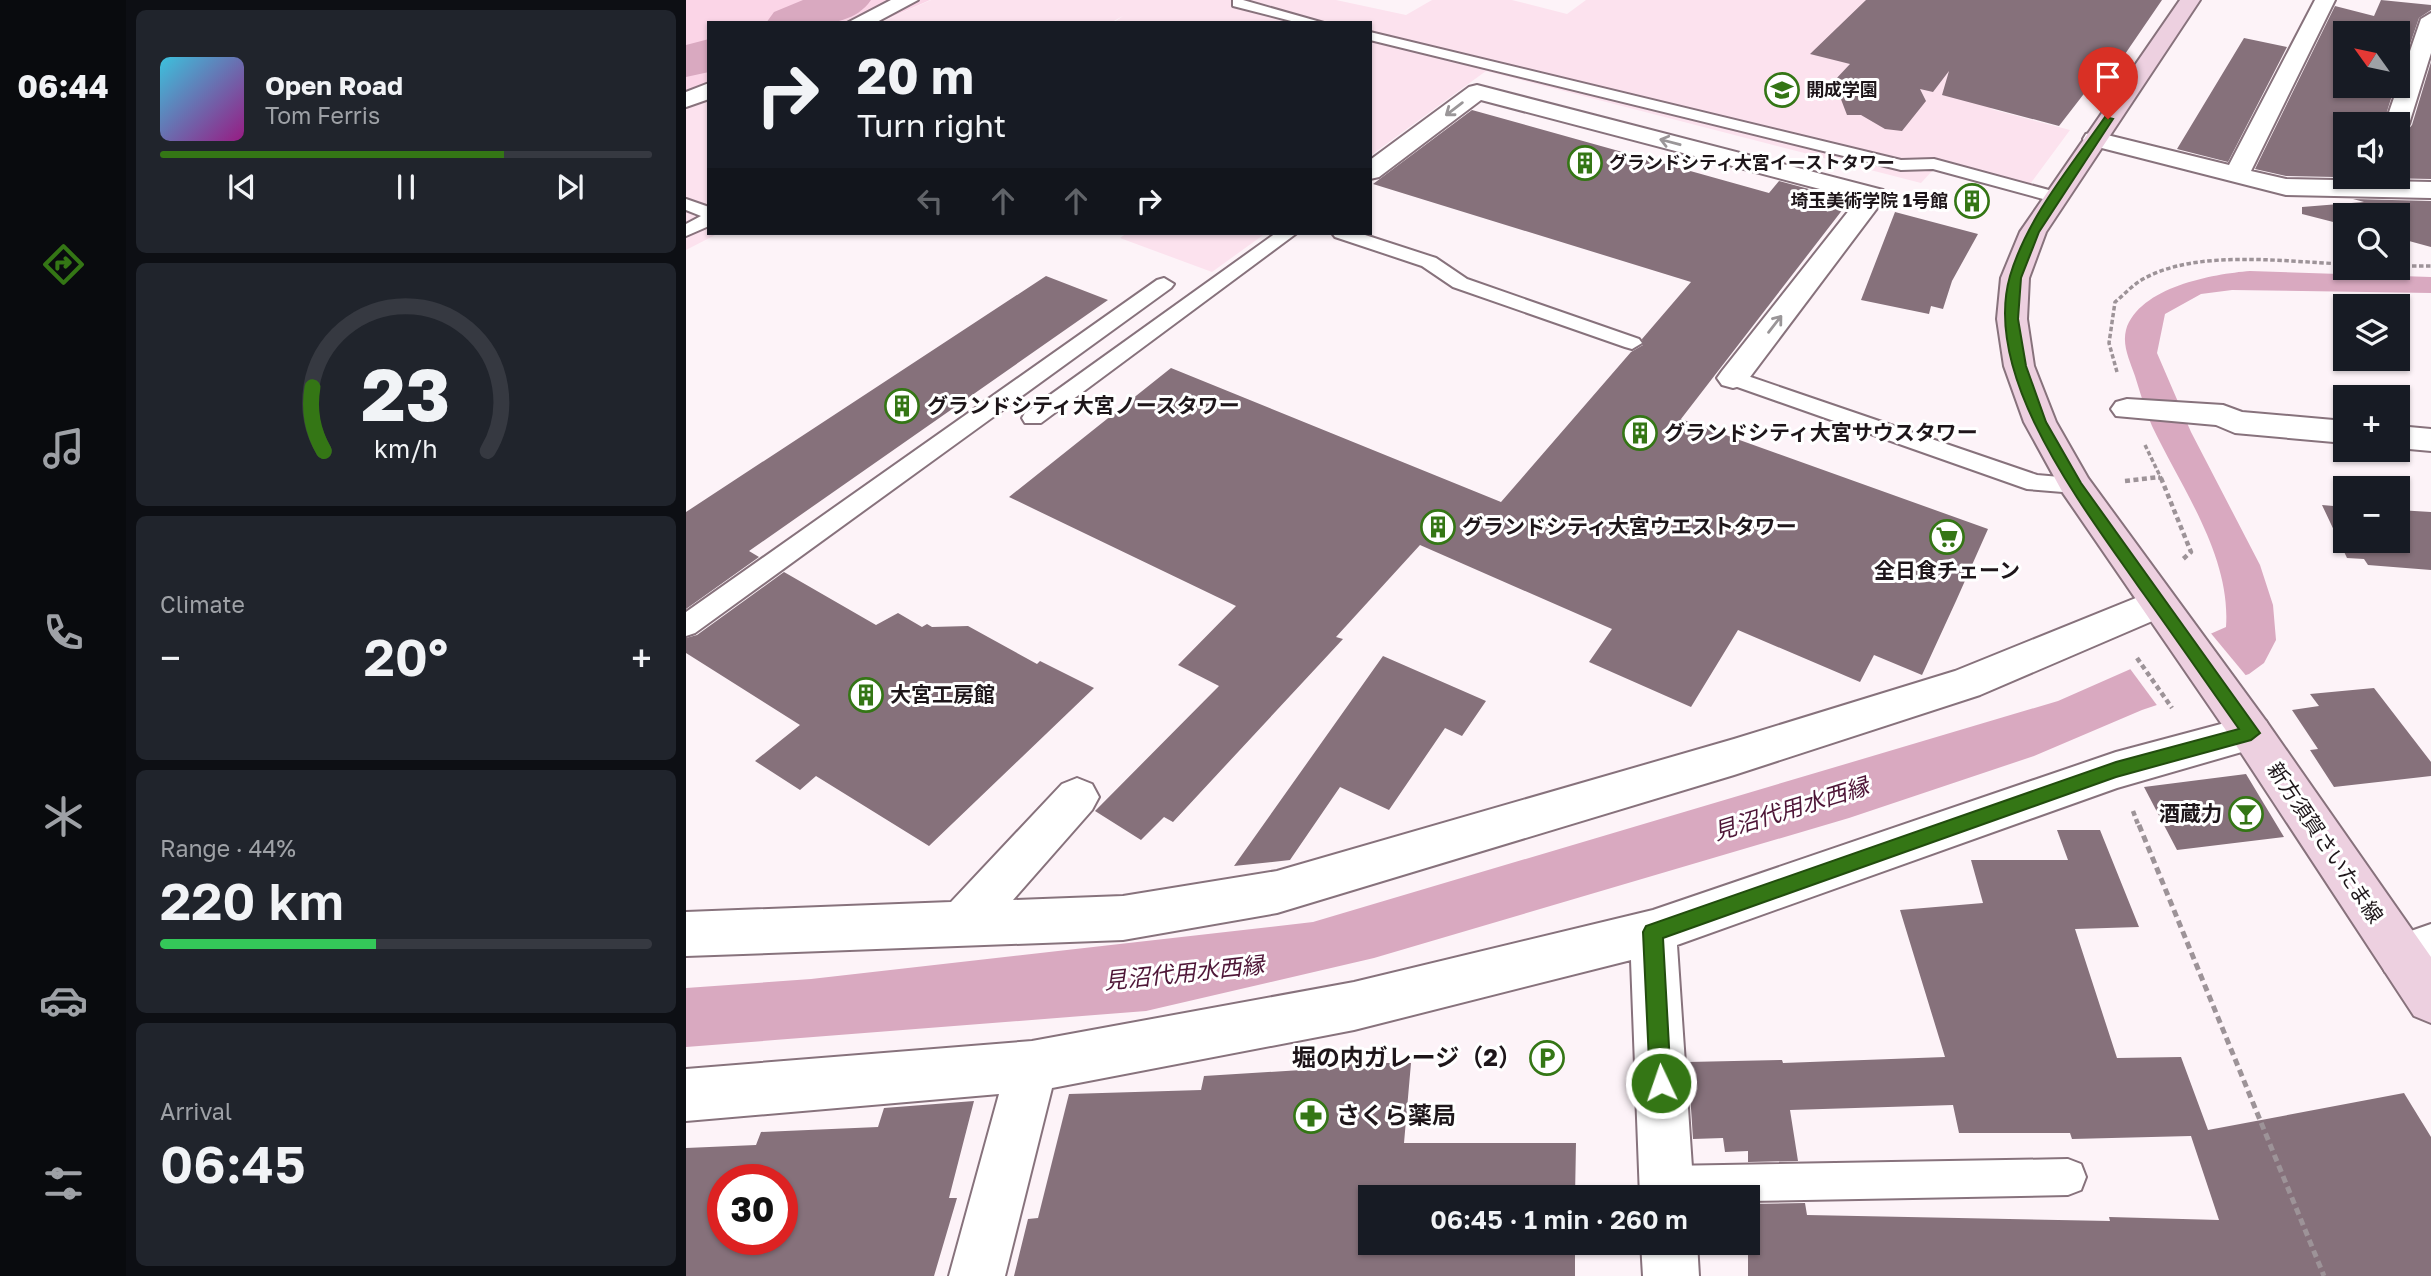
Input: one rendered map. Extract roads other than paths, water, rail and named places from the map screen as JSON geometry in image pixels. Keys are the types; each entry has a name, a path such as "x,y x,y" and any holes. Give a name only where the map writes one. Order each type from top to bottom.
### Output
{"main road":[{"name":"新方須賀さいたま線","path":"2190,0 2054,197 2033,232 2015,278 2012,319 2020,366 2040,422 2075,485 2243,722 2417,952 2431,999"}],"street":[{"path":"861,21 908,0"},
{"path":"2236,175 2325,0"},
{"path":"2401,112 2431,19"},
{"path":"686,78 707,72"},
{"path":"686,100 707,91"},
{"path":"1372,171 1477,92 1874,195 1733,378"},
{"path":"2095,139 2286,187 2333,185"},
{"path":"2410,187 2431,190"},
{"path":"2135,409 2207,413 2223,415 2235,422 2333,431"},
{"path":"2410,438 2431,440"},
{"path":"686,934 1124,918 1277,892 1734,757 1966,684 2167,616"},
{"path":"686,1095 1032,1066 1354,1006 1653,932 2116,770 2243,722"},
{"path":"964,922 1077,797"},
{"path":"1653,932 1667,1185"},
{"path":"978,1276 1032,1066"},
{"path":"1670,1255 1671,1276"}],"lane":[{"path":"1238,4 1309,21"},
{"path":"1372,36 1901,165 1934,164 2054,197"},
{"path":"686,204 707,212"},
{"path":"686,231 707,220"},
{"path":"1032,418 1285,235"},
{"path":"1347,235 1429,262 1460,283 1632,343"},
{"path":"686,626 1164,284"},
{"path":"1091,336 1126,351"},
{"path":"1733,378 2035,483 2075,485"},
{"path":"1760,1188 2068,1177"}],"water":[{"name":"見沼代用水西縁","path":"2250,271 2333,274 2333,280 2410,280 2410,276 2431,277 2431,293 2232,290 2201,294 2165,314 2157,353 2191,432 2260,565 2273,605 2276,640 2264,663 2249,674 2142,710 2034,756 1849,818 1374,958 1146,1011 686,1047 686,988 811,979 1313,922 2058,701 2226,627 2221,575 2213,549 2149,420 2125,342 2126,330 2134,315 2146,303 2161,293 2217,275"}],"waterway":[{"path":"797,21 846,0"},
{"path":"686,61 707,56"}],"place":[{"name":"開成学園","path":"1782,90"},
{"name":"グランドシティ大宮イーストタワー","path":"1585,163"},
{"name":"埼玉美術学院 1号館","path":"1972,201"},
{"name":"グランドシティ大宮ノースタワー","path":"902,406"},
{"name":"グランドシティ大宮サウスタワー","path":"1640,433"},
{"name":"グランドシティ大宮ウエストタワー","path":"1438,527"},
{"name":"全日食チェーン","path":"1947,537"},
{"name":"大宮工房館","path":"866,695"},
{"name":"酒蔵力","path":"2246,814"},
{"name":"堀の内ガレージ（2）","path":"1547,1058"},
{"name":"さくら薬局","path":"1311,1116"}]}
